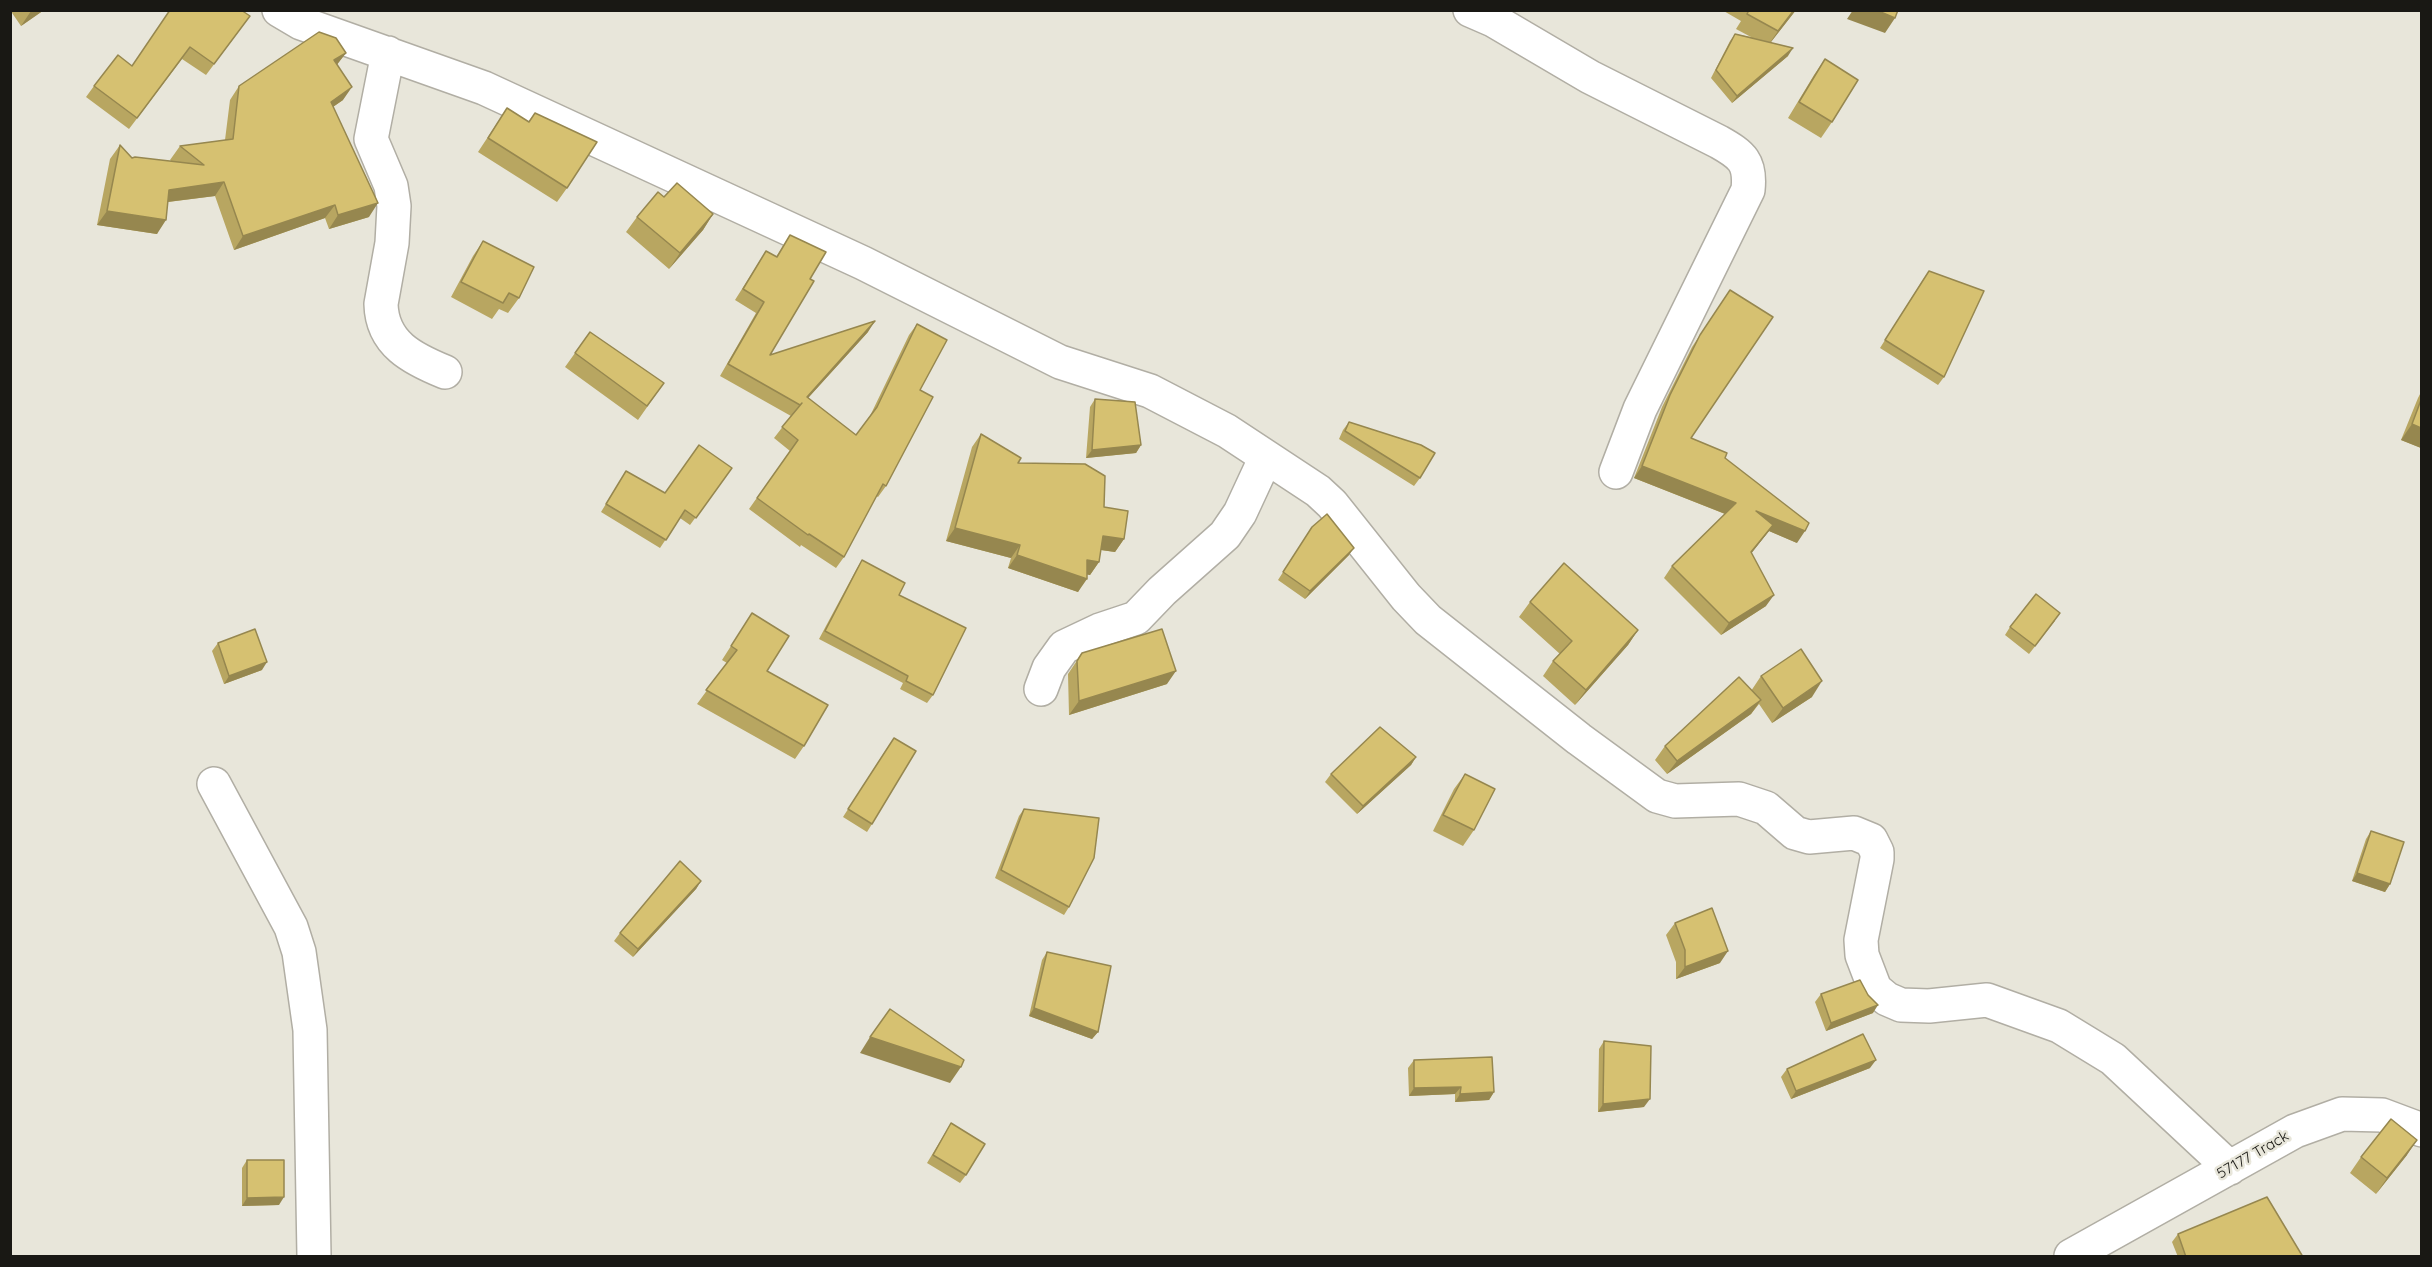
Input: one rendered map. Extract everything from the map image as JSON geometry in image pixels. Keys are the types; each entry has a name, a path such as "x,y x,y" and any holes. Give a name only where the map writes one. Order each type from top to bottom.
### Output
{"street":[{"path":"279,10 301,23 506,98 863,263 1060,362 1150,391 1227,431 1318,491 1332,504 1406,597 1428,620 1579,739 1657,796 1675,801 1739,799 1766,808 1795,833 1809,837 1854,833 1871,840 1877,852 1877,859 1866,912 1862,955 1875,989 1887,999 1901,1005 1929,1006 1987,1000 2059,1026 2113,1059 2230,1168"},
{"path":"1470,10 1493,20 1590,77 1719,142 1738,153 1746,164 1749,176 1748,190 1640,409 1616,472"},
{"path":"388,53 371,139 391,186 394,206 392,243 381,314 400,349 416,361 445,372"},
{"path":"1041,688 1049,668 1064,647 1100,630 1136,618 1162,591 1225,535 1240,513 1266,457"},
{"path":"214,784 291,927 299,952 310,1030 314,1257"},
{"name":"57177 Track","path":"2084,1250 2295,1131 2342,1114 2382,1115 2421,1130"}],"building":[{"path":"170,10 241,10 250,16 214,64 190,47 137,118 94,86 118,55 132,66"},
{"path":"1749,10 1794,10 1778,31 1747,14"},
{"path":"1876,10 1898,10 1895,18"},
{"path":"319,32 336,38 346,53 334,60 352,87 331,102 378,203 338,215 335,205 243,236 224,182 169,190 166,220 107,211 120,145 132,158 204,165 180,146 233,139 239,86"},
{"path":"1735,34 1793,48 1737,96 1716,70"},
{"path":"1825,59 1858,80 1832,122 1799,102"},
{"path":"507,108 529,122 535,113 597,142 567,188 488,138"},
{"path":"677,183 713,214 680,253 637,217 658,192 664,197"},
{"path":"790,235 826,252 810,279 814,281 770,355 875,321 807,397 856,435 877,407 917,324 947,340 920,390 933,397 886,486 883,484 844,557 808,535 757,498 798,440 782,427 802,403 800,405 728,364 764,302 743,289 766,251 777,257"},
{"path":"483,241 534,267 519,298 509,293 503,303 461,282"},
{"path":"1929,271 1984,291 1944,377 1885,340"},
{"path":"1730,290 1773,317 1691,438 1727,453 1725,458 1809,523 1805,531 1756,511 1773,525 1751,552 1774,595 1729,623 1672,566 1736,503 1642,466 1670,395 1700,335"},
{"path":"590,332 664,383 647,406 575,353"},
{"path":"1095,399 1135,402 1141,445 1092,450"},
{"path":"2421,400 2421,428 2412,424"},
{"path":"1349,422 1421,445 1435,453 1420,478 1345,431"},
{"path":"981,434 1021,458 1018,463 1085,464 1105,476 1104,507 1128,511 1124,539 1103,536 1099,562 1087,560 1087,579 1017,555 1020,545 955,528"},
{"path":"699,445 732,468 696,518 685,510 666,540 606,504 626,471 665,493"},
{"path":"1327,514 1354,548 1310,591 1283,572 1312,527"},
{"path":"862,560 905,583 899,595 966,628 933,695 906,681 908,676 825,631"},
{"path":"1564,563 1638,630 1586,690 1553,661 1572,641 1530,602"},
{"path":"2036,594 2060,613 2035,646 2010,627"},
{"path":"752,613 789,636 767,671 828,705 804,746 706,690 737,650 731,646"},
{"path":"255,629 267,662 229,676 218,643"},
{"path":"1162,629 1176,671 1079,701 1077,661 1082,653"},
{"path":"1801,649 1822,681 1783,708 1761,676"},
{"path":"1739,677 1761,700 1677,761 1665,746"},
{"path":"1380,727 1416,757 1363,806 1331,774"},
{"path":"894,738 916,751 872,824 848,809"},
{"path":"1465,774 1495,789 1474,830 1443,815"},
{"path":"1024,809 1099,818 1094,858 1069,907 1001,870"},
{"path":"2371,831 2404,842 2390,884 2357,873"},
{"path":"680,861 701,881 638,949 620,933"},
{"path":"1712,908 1728,951 1685,967 1685,950 1675,923"},
{"path":"1047,952 1111,966 1098,1032 1034,1008"},
{"path":"1860,980 1868,995 1878,1005 1831,1023 1821,994"},
{"path":"890,1009 964,1060 961,1067 870,1037"},
{"path":"1863,1034 1876,1060 1796,1091 1787,1069"},
{"path":"1604,1041 1651,1046 1650,1099 1603,1104"},
{"path":"1492,1057 1494,1092 1460,1094 1461,1087 1414,1088 1414,1060"},
{"path":"2391,1119 2417,1140 2387,1178 2361,1157"},
{"path":"951,1123 985,1144 966,1175 933,1155"},
{"path":"247,1160 284,1160 284,1197 247,1198"},
{"path":"2267,1197 2303,1257 2186,1257 2178,1234"}]}
